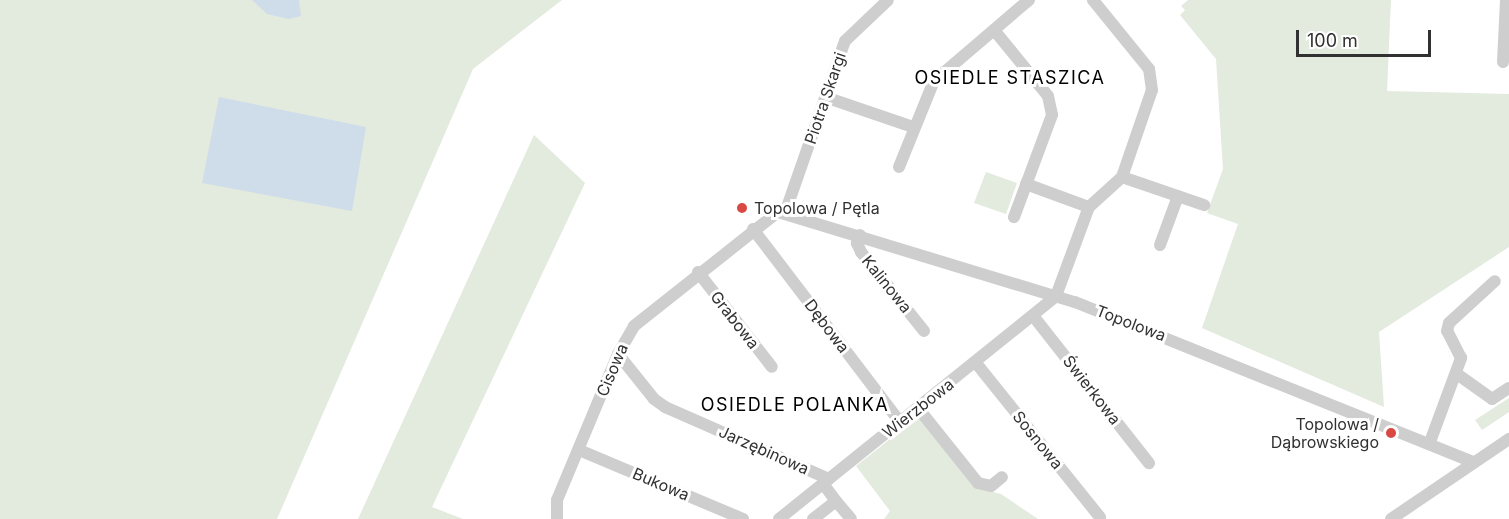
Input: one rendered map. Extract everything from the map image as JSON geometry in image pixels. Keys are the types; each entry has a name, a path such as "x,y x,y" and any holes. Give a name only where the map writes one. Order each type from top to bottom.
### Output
{"street":[{"name":"Piotra Skargi","path":"782,213 850,31 888,0"},
{"path":"899,167 913,127 934,81 1029,0"},
{"path":"1056,296 1089,207 1122,177 1152,90 1149,69 1093,0"},
{"path":"1503,62 1506,0"},
{"path":"994,30 1048,96 1052,115 1014,217"},
{"path":"825,97 913,127"},
{"path":"1122,177 1204,205"},
{"path":"1026,184 1089,207"},
{"path":"1160,245 1178,196"},
{"name":"Cisowa","path":"557,519 557,500 618,354 634,326 753,229 782,213"},
{"name":"Topolowa","path":"782,213 1056,296 1430,442 1474,462"},
{"name":"Dębowa","path":"753,229 900,422"},
{"name":"Kalinowa","path":"860,235 857,243 861,252 924,331"},
{"name":"Grabowa","path":"698,272 772,367"},
{"path":"1430,442 1461,358 1447,331 1449,323 1495,281"},
{"name":"Wierzbowa","path":"780,519 976,363 1056,296"},
{"name":"Świerkowa","path":"1034,316 1149,463"},
{"name":"Jarzębinowa","path":"618,354 654,399 665,407 826,482"},
{"name":"Sosnowa","path":"976,363 1100,517"},
{"path":"1457,374 1492,399 1509,388"},
{"path":"918,408 978,483 991,486 1002,477"},
{"path":"1391,519 1509,439"},
{"name":"Bukowa","path":"579,450 743,519"},
{"path":"826,482 836,501 851,519"},
{"path":"813,519 836,501"}],"shaded area":[{"path":"0,0 562,0 473,69 277,519 0,519"},
{"path":"1188,0 1391,0 1387,91 1509,94 1509,247 1379,332 1384,407 1202,328 1238,224 1207,213 1223,169 1216,59 1180,15 1185,10 1181,6"},
{"path":"534,135 585,183 432,507 463,519 358,519"},
{"path":"986,172 1017,183 1006,214 974,203"},
{"path":"1509,398 1509,412 1482,430 1475,420"},
{"path":"919,416 974,487 1001,494 1038,519 884,519 890,511 856,466"}],"water":[{"path":"252,0 299,0 301,16 289,19 267,14"},
{"path":"219,97 366,127 352,211 202,183"}],"place":[{"name":"Topolowa / Pętla","path":"742,208"},
{"name":"Topolowa / Dąbrowskiego","path":"1391,433"}],"district":[{"name":"OSIEDLE STASZICA","path":"1010,78"},
{"name":"OSIEDLE POLANKA","path":"795,405"}]}
